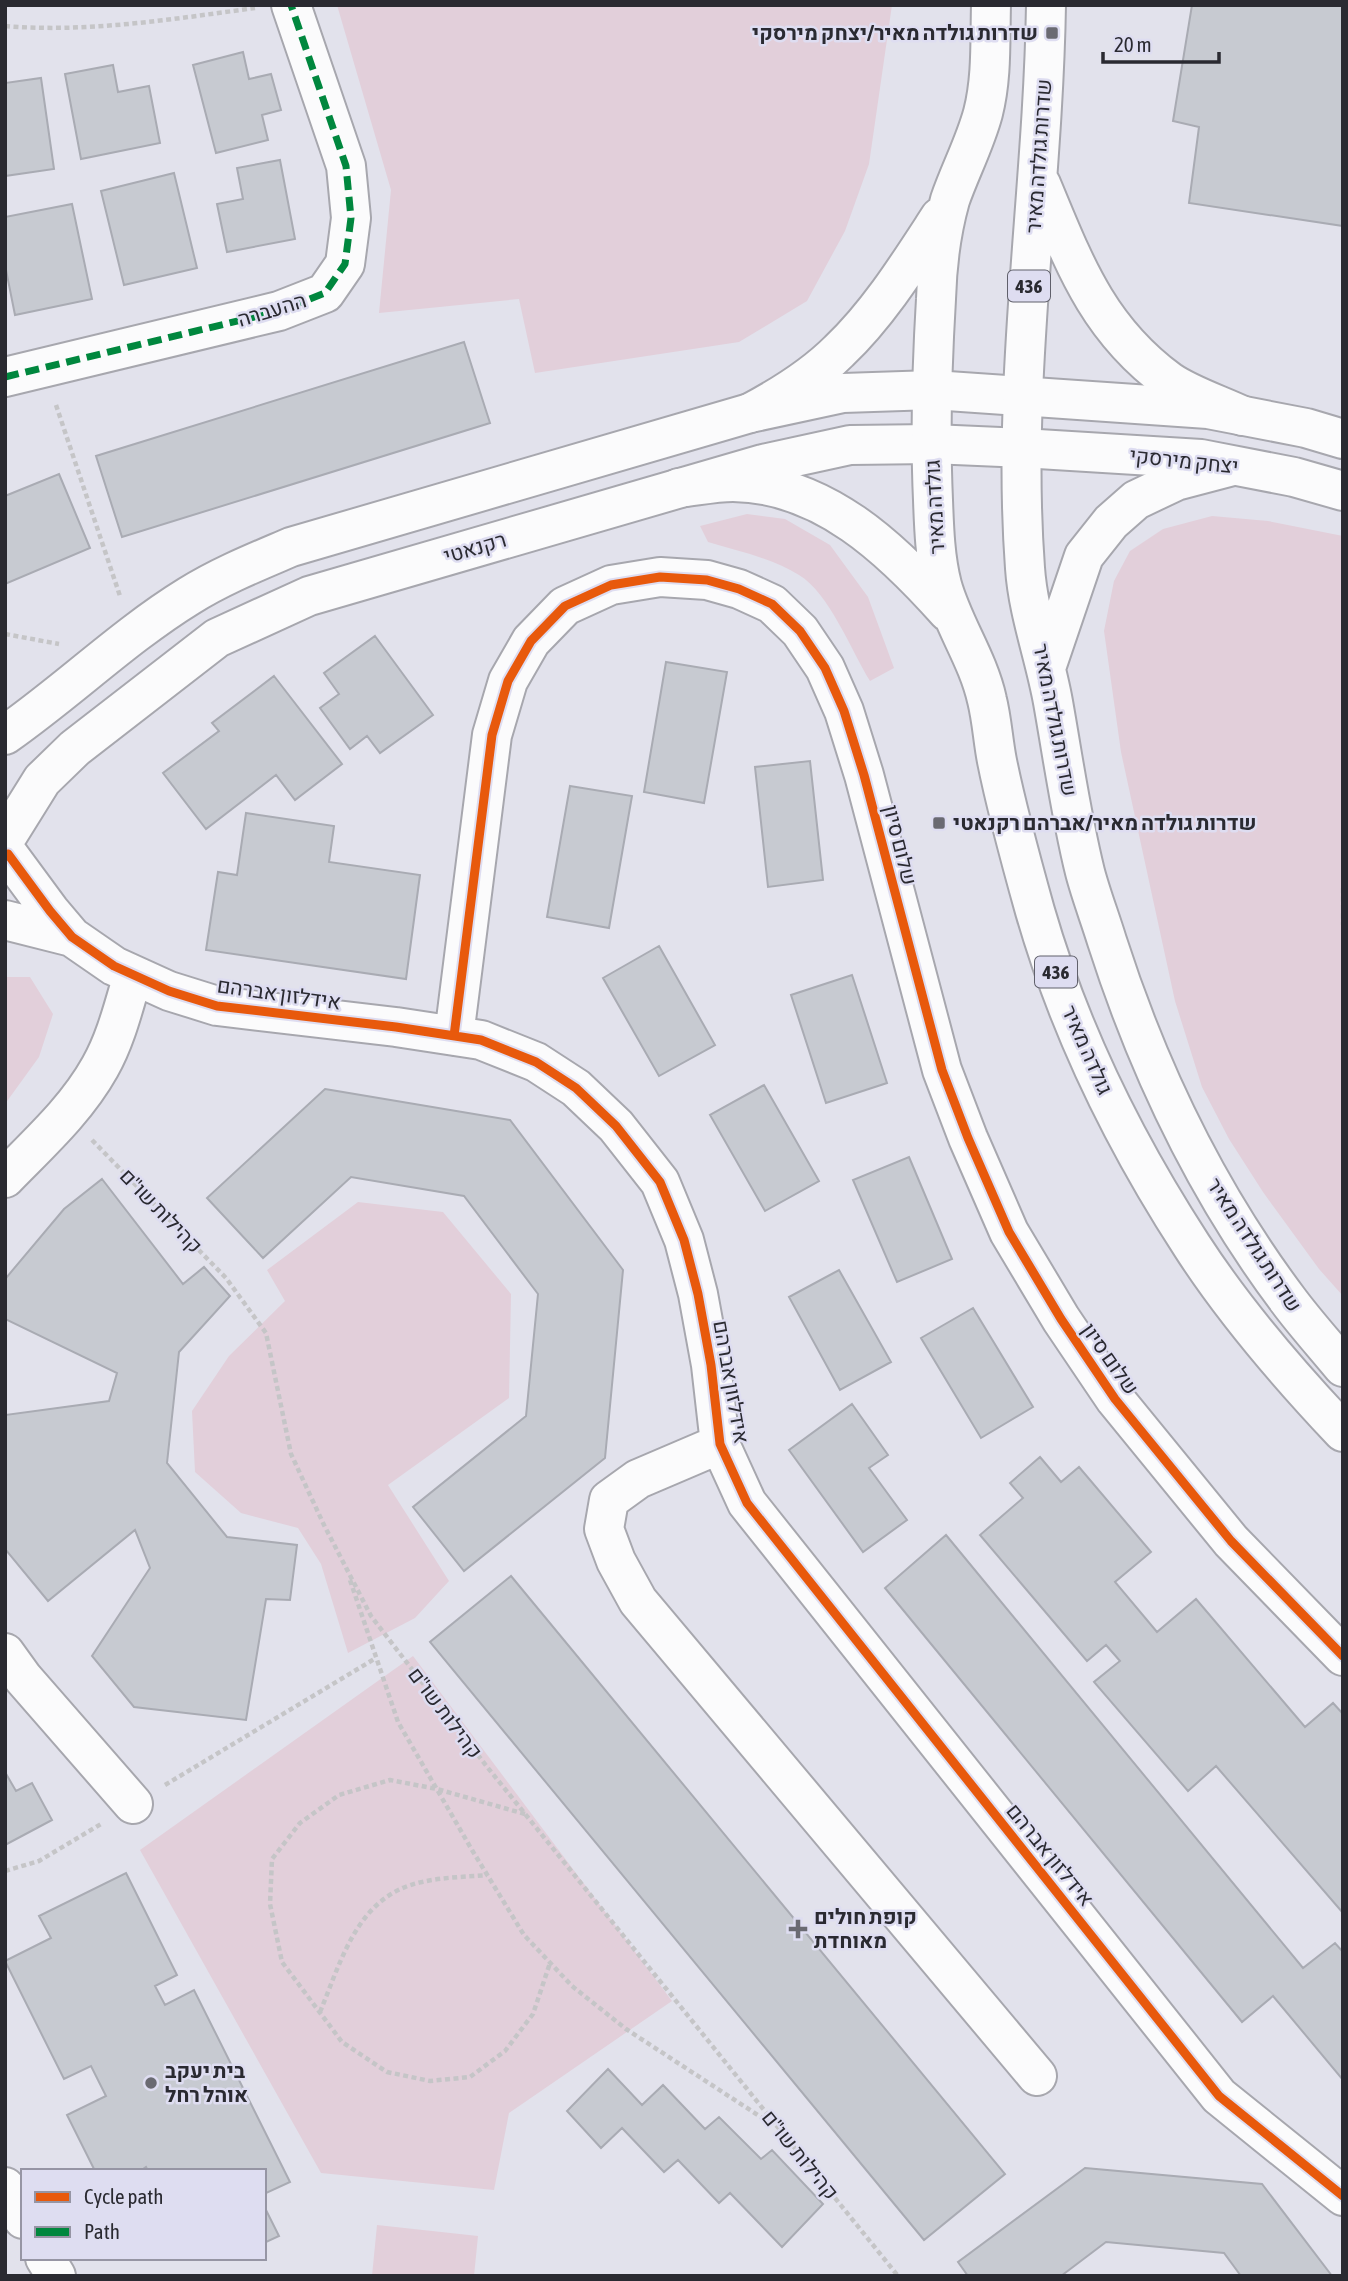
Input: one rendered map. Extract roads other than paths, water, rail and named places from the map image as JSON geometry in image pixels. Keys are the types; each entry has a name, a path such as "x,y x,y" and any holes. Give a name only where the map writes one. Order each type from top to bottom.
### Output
{"street":[{"name":"436","path":"932,444 939,250 950,200 979,125 988,88 991,5"},
{"name":"שדרות גולדה מאיר","path":"1046,5 1045,65 1023,395 1025,569 1032,616 1047,665 1085,873 1121,984 1160,1083 1192,1147 1240,1228 1288,1299 1343,1367"},
{"name":"ההעברה","path":"5,377 279,311 325,293 345,264 351,218 346,166 276,6"},
{"path":"1038,178 1083,281 1108,322 1143,359 1171,382 1243,416"},
{"path":"750,413 783,395 839,351 890,292 950,200"},
{"path":"5,735 134,635 190,595 232,572 291,547 750,413 843,393 933,390 1208,409 1306,428 1343,439"},
{"name":"רקנאטי","path":"7,841 42,780 75,748 217,638 309,596 763,464 850,445 932,444 1023,448"},
{"name":"גולדה מאיר","path":"932,444 935,541 941,582 987,697 1011,823 1036,915 1067,1006 1115,1113 1153,1183 1194,1249 1259,1336 1343,1432"},
{"name":"יצחק מירסקי","path":"1023,448 1201,459 1294,477 1343,491"},
{"path":"1047,665 1084,556 1111,522 1136,500 1176,481 1233,466"},
{"path":"679,488 733,482 771,486 805,496 835,511 882,547 925,586 953,617"},
{"name":"שלום סיון","path":"454,1036 492,735 508,681 531,641 565,606 611,585 660,577 707,580 739,589 772,604 800,631 819,659 844,711 864,775 942,1070 1009,1232 1061,1320 1115,1398 1231,1541 1343,1656"},
{"path":"7,841 50,911 72,937"},
{"path":"5,919 72,937"},
{"name":"אידלזון אברהם","path":"72,937 114,966 169,991 217,1006 481,1040 536,1062 576,1088 616,1126 660,1182 684,1240 698,1294 711,1365 720,1444 747,1503 1219,2096 1343,2196"},
{"path":"5,1178 67,1114 101,1066 120,1019 133,975"},
{"name":"אידלזון אברהם","path":"720,1444 638,1479 609,1500 604,1529 615,1561 638,1601 1037,2076"},
{"path":"5,1653 23,1678 133,1804"},
{"path":"5,2187 21,2215"},
{"path":"46,2260 56,2276"}],"place":[{"name":"שדרות גולדה מאיר/יצחק מירסקי","path":"1052,33"},
{"name":"שדרות גולדה מאיר/אברהם רקנאטי","path":"939,823"},
{"name":"קופת חולים מאוחדת","path":"798,1929"},
{"name":"בית יעקב אוהל רחל","path":"151,2083"}]}
